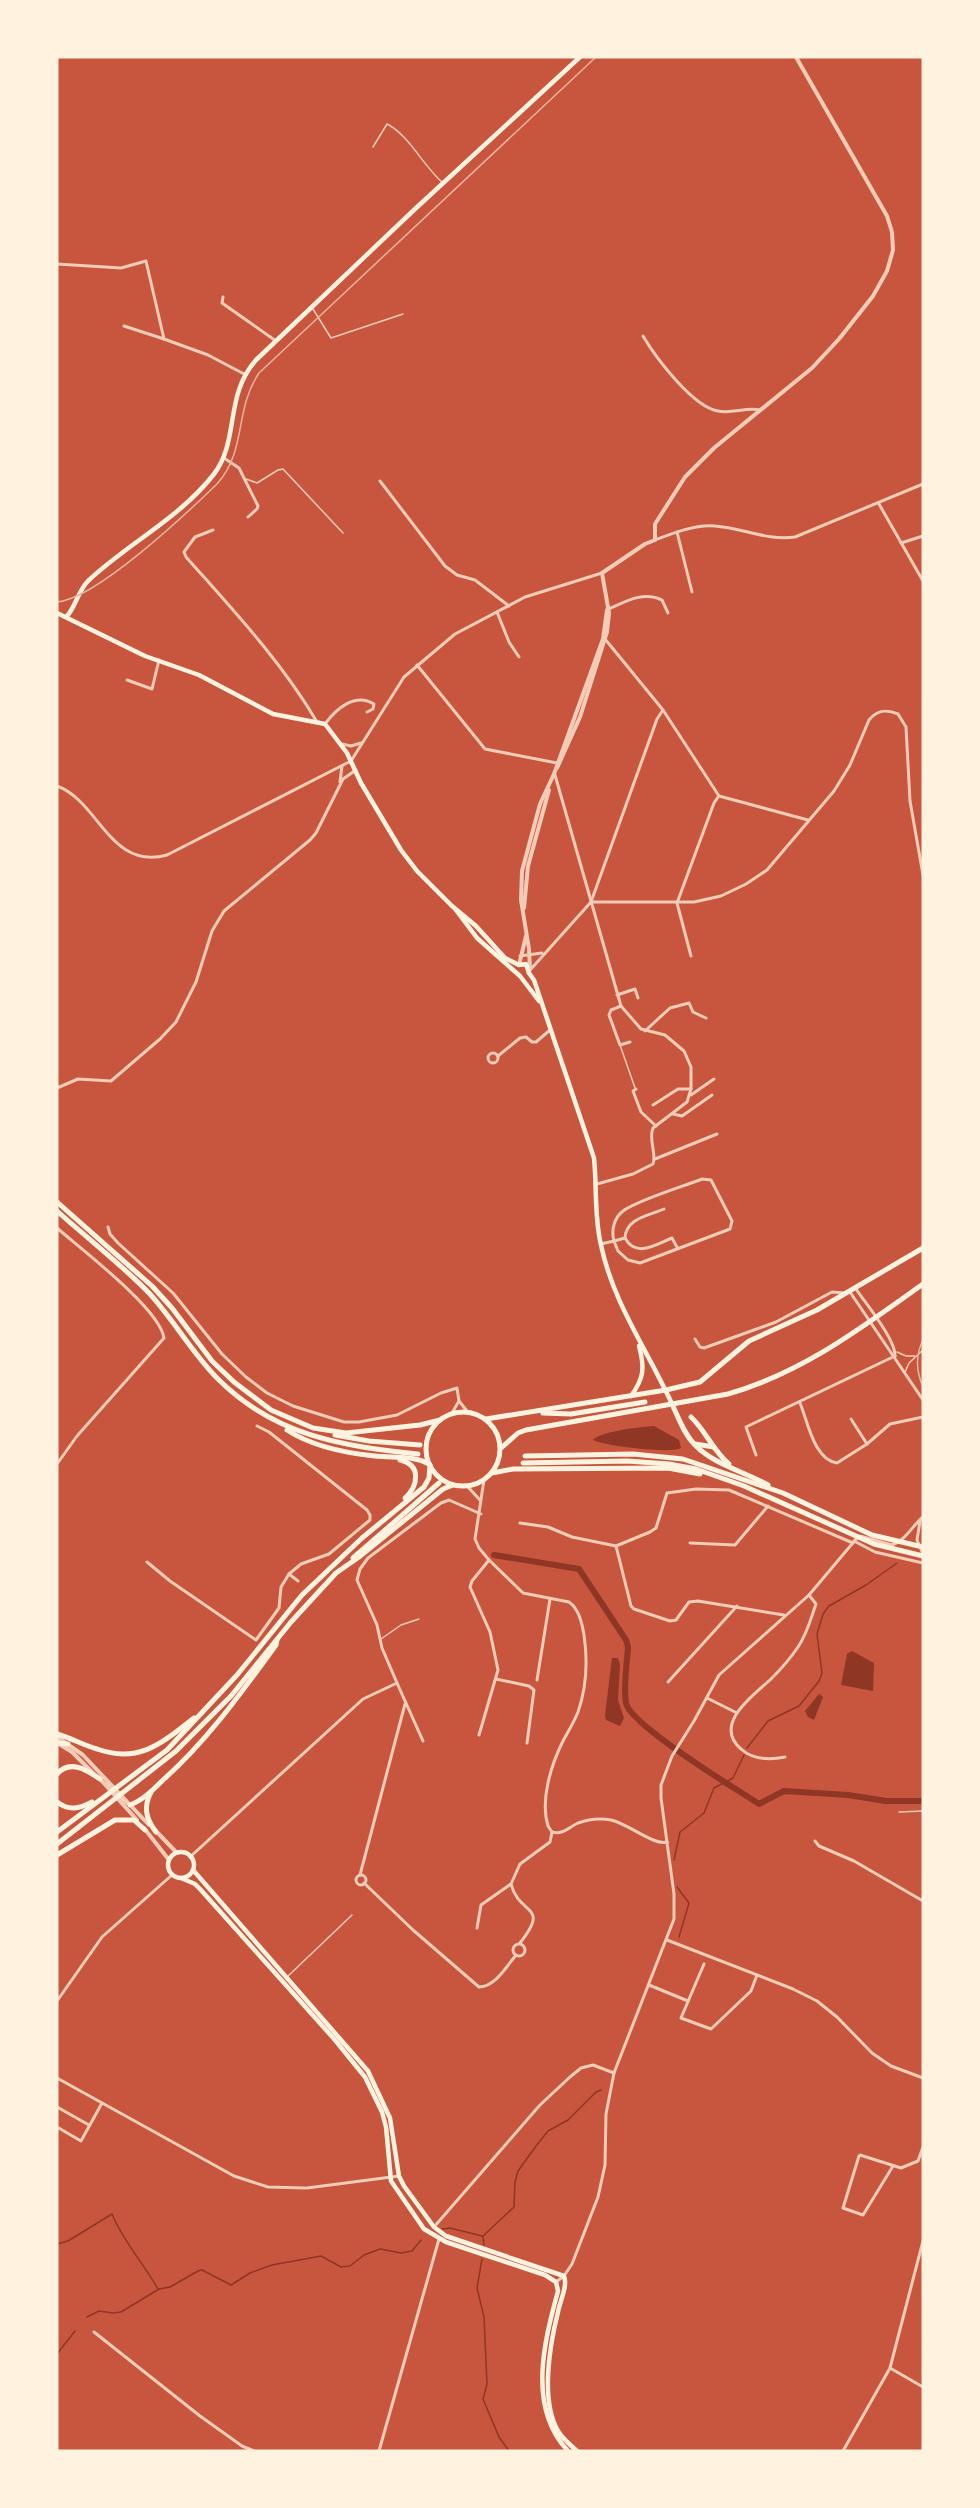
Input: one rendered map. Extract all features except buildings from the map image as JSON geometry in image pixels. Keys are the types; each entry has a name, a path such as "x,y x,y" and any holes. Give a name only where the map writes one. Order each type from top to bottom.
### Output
{"main road":[{"path":"67,616 86,582 178,509 207,482 224,458 234,405 246,375 276,340 580,57"},
{"path":"57,613 145,656 199,675 273,714 325,724 341,744 401,850 417,871 476,926 505,958 519,965 525,963 594,1158 601,1244 616,1290 637,1338 693,1443 720,1462 851,1525 872,1534 920,1547"},
{"path":"455,908 477,938 519,975 541,1004"},
{"path":"519,965 519,975"},
{"path":"519,975 525,977 529,971"},
{"path":"57,1202 152,1286 212,1361 234,1382 271,1410 299,1424 347,1438 420,1445"},
{"path":"57,1211 148,1292 217,1378 238,1398 295,1435 328,1448 405,1461 411,1465 417,1477 414,1489 386,1518"},
{"path":"486,1419 666,1390 705,1380 749,1341 791,1323 851,1291 923,1248"},
{"path":"501,1448 518,1433 526,1431 728,1394 759,1386 806,1364 923,1284"},
{"path":"631,1396 645,1369 637,1338"},
{"path":"529,1413 571,1414 645,1402"},
{"path":"313,1428 337,1433 362,1433 420,1425 440,1420 452,1413 467,1411 486,1419 497,1432 501,1448 499,1461 492,1473 484,1480 467,1486 453,1485 443,1489 336,1573"},
{"path":"692,1417 720,1456 741,1471"},
{"path":"57,1832 167,1750 237,1675 302,1595 386,1518 424,1487 429,1478 430,1465 427,1442 431,1430 440,1420"},
{"path":"275,1422 339,1444 418,1454"},
{"path":"693,1443 714,1447"},
{"path":"783,1493 701,1464 665,1456 633,1454 524,1459 627,1461 669,1464 696,1469 744,1486 855,1541 923,1555"},
{"path":"376,1456 418,1458 430,1465 438,1476 453,1485"},
{"path":"492,1473 513,1469 668,1468 714,1476"},
{"path":"57,1844 176,1751 231,1696 279,1636 336,1573 439,1483"},
{"path":"125,1803 138,1802 194,1749 229,1708 276,1646 279,1636"},
{"path":"57,1735 104,1751 131,1754 164,1743 207,1708"},
{"path":"57,1743 68,1744"},
{"path":"57,1774 63,1768 80,1767 105,1782"},
{"path":"155,1787 149,1795 146,1815 156,1832"},
{"path":"57,1802 70,1809 77,1809 104,1796"},
{"path":"57,1855 115,1820 134,1820 145,1830"},
{"path":"181,1878 188,1876 193,1870 193,1863 184,1853 177,1853 170,1860 169,1869 172,1875 195,1884 200,1889 335,2040 365,2077 382,2112 386,2127 390,2177 424,2229 439,2239 545,2275 556,2282 558,2291 546,2337 543,2359 543,2391 550,2428 568,2451"},
{"path":"193,1870 354,2052 374,2082 390,2118 399,2176 434,2227 439,2239"},
{"path":"434,2227 446,2236 564,2276 565,2284 552,2336 548,2367 549,2388 554,2422 558,2431 577,2451"}],"street":[{"path":"655,540 655,524 685,477 714,448 812,368 861,313 880,285 890,264 893,250 892,232 887,216 796,57"},
{"path":"57,264 121,268 146,261 164,339"},
{"path":"224,297 222,303 276,340"},
{"path":"124,326 208,356 246,375"},
{"path":"643,336 652,351 702,405 721,412 748,409 762,411"},
{"path":"224,458 239,468 258,506 257,510 248,517"},
{"path":"380,481 445,566 457,575 475,580 508,606"},
{"path":"57,786 78,798 113,841 123,848 139,855 158,857 186,848 351,761 405,677 417,665 455,634 508,606 531,595 602,573 645,544 677,532 713,525 777,538 795,537 923,484"},
{"path":"879,504 923,581"},
{"path":"213,530 195,537 184,552 186,557 276,660 300,692 317,722"},
{"path":"677,532 692,592"},
{"path":"900,543 923,536"},
{"path":"529,971 530,955 521,887 522,871 540,804 554,774 603,639 607,609 602,573"},
{"path":"607,609 632,598 653,596 662,600 668,614"},
{"path":"497,612 509,642 519,657"},
{"path":"603,639 612,646 663,710 719,796 808,820"},
{"path":"128,680 152,689 159,660"},
{"path":"417,665 485,749 557,766"},
{"path":"325,724 333,712 356,699 368,700 374,704 373,709 367,712"},
{"path":"529,971 591,902 657,719 663,710"},
{"path":"591,902 677,903 710,899 739,889 767,870 841,781 874,714 886,710 898,714 906,727 910,801 923,875"},
{"path":"341,744 351,746 363,742"},
{"path":"340,782 342,766"},
{"path":"57,1088 78,1079 111,1081 168,1031 187,1003 217,920 229,905 310,840 316,833 340,782 346,775 356,770"},
{"path":"328,773 340,782"},
{"path":"554,774 621,1006 635,1024 645,1031 665,1035 684,1051 691,1067 692,1089 687,1102 656,1126 651,1133 655,1159"},
{"path":"691,956 677,903 714,803 719,796"},
{"path":"519,965 526,936"},
{"path":"520,956 544,953"},
{"path":"617,995 635,989 638,998"},
{"path":"645,1031 670,1008 689,1003 694,1013 706,1018"},
{"path":"621,1006 609,1013 620,1045 630,1042"},
{"path":"498,1056 520,1038 526,1037 536,1042 550,1030"},
{"path":"690,1096 714,1079"},
{"path":"636,1089 633,1091 641,1112 656,1126"},
{"path":"653,1105 678,1089 692,1089"},
{"path":"673,1114 682,1116 712,1095"},
{"path":"597,1184 642,1170 652,1164 655,1159 717,1134"},
{"path":"702,1179 711,1180 732,1221 730,1229 640,1263 628,1260 618,1251 614,1241 613,1226 623,1211 702,1179"},
{"path":"664,1209 634,1221 625,1231 625,1238 636,1250 645,1249 672,1238 678,1249"},
{"path":"108,1227 113,1238 173,1293 222,1354 267,1393 292,1406 344,1422 359,1422 397,1415 441,1393 458,1388 459,1401 467,1411"},
{"path":"57,1228 141,1303 157,1323 164,1338 77,1436 57,1464"},
{"path":"601,1244 625,1238"},
{"path":"695,1339 700,1347 704,1348 787,1316 832,1292 851,1291"},
{"path":"851,1291 895,1351 894,1356"},
{"path":"851,1291 923,1400"},
{"path":"787,1316 791,1323"},
{"path":"756,1455 746,1427 894,1356"},
{"path":"452,1413 459,1401"},
{"path":"800,1403 825,1459 831,1462 842,1462 890,1424 923,1418"},
{"path":"851,1419 867,1444"},
{"path":"147,1562 170,1581 256,1640 279,1608 281,1587 289,1574 301,1564 329,1554 370,1520 370,1515 293,1451 257,1426"},
{"path":"477,1928 481,1905 511,1884 520,1864 550,1842 552,1832 546,1821 548,1782 559,1750 577,1714 584,1690 587,1656 577,1610 569,1602 523,1593 489,1560 476,1543 484,1480"},
{"path":"467,1486 481,1501"},
{"path":"519,1523 548,1527 572,1537 616,1546 656,1528 667,1494 696,1489 729,1490 855,1541 874,1552 923,1563"},
{"path":"423,1741 397,1683 377,1625 359,1588 358,1573 368,1558 441,1503 449,1500 481,1514"},
{"path":"690,1543 735,1545 768,1506"},
{"path":"556,2282 564,2276 572,2264 603,2180 606,2114 614,2073 667,1940 675,1907 661,1785 675,1750 719,1675 809,1595 855,1541 861,1536 892,1545 899,1542 922,1518"},
{"path":"922,1518 917,1528 923,1555"},
{"path":"851,1525 855,1541"},
{"path":"616,1546 631,1606 661,1619 676,1620 689,1602 698,1601 785,1615"},
{"path":"479,1735 498,1670 490,1632 470,1587 472,1581 489,1560"},
{"path":"289,1574 298,1581"},
{"path":"785,1756 759,1758 742,1750 736,1744 731,1731 737,1713 754,1692 788,1660 800,1644 816,1604 809,1595"},
{"path":"537,1680 550,1599"},
{"path":"668,1682 737,1606"},
{"path":"496,1679 529,1686 534,1690 526,1743"},
{"path":"190,1857 363,1700 397,1683"},
{"path":"707,1698 737,1713"},
{"path":"405,1703 357,1881 360,1884 364,1883 413,1930 479,1987 487,1987 493,1982 516,1955"},
{"path":"57,1735 177,1853"},
{"path":"57,1743 80,1759 105,1782"},
{"path":"125,1803 170,1860"},
{"path":"552,1832 561,1833 582,1822 603,1819 629,1826 655,1843 667,1842"},
{"path":"815,1841 819,1846 854,1861 923,1901"},
{"path":"57,2001 102,1937 172,1875"},
{"path":"360,1875 366,1877 364,1883"},
{"path":"511,1884 518,1899 531,1911 533,1917 532,1927 520,1943 513,1948 516,1955"},
{"path":"667,1940 817,2001 837,2017 872,2053 891,2066 923,2078"},
{"path":"516,1955 521,1956 525,1952 525,1947 520,1943"},
{"path":"704,1964 681,2018 711,2029 751,1991 757,1975"},
{"path":"649,1985 688,2001"},
{"path":"434,2227 540,2105 570,2077 581,2068 592,2065 614,2073"},
{"path":"57,2078 234,2176 268,2187 306,2188 399,2176"},
{"path":"57,2127 81,2141 102,2103"},
{"path":"57,2107 89,2125"},
{"path":"893,2166 863,2215 843,2208 859,2156 904,2168 918,2161 923,2148"},
{"path":"378,2451 439,2239"},
{"path":"843,2451 890,2368 923,2241"},
{"path":"94,2331 200,2416 242,2446 254,2451"},
{"path":"890,2368 923,2387"}],"lane":[{"path":"372,147 387,124 397,129 417,155 444,183"},
{"path":"312,307 331,338 403,314"},
{"path":"245,479 257,483 283,469 343,533"},
{"path":"620,1045 636,1089"},
{"path":"904,1373 923,1350"},
{"path":"895,1351 906,1356 916,1356"},
{"path":"380,1639 401,1625 419,1619"},
{"path":"899,1812 923,1811"},
{"path":"286,1977 352,1916"},
{"path":"57,1989 62,1993"}],"shaded area":[{"path":"654,1426 679,1440 681,1448 665,1450 638,1448 610,1445 593,1440 612,1432"},
{"path":"852,1651 874,1663 873,1691 841,1685 847,1654"},
{"path":"612,1658 618,1658 620,1665 618,1700 624,1718 620,1726 606,1720 605,1715"},
{"path":"819,1694 823,1697 814,1720 808,1717 805,1711"}],"waterway":[{"path":"494,1555 579,1569 626,1640 628,1647 625,1696 632,1713 664,1741 759,1804 784,1791 848,1795 886,1801 923,1801"},
{"path":"747,1748 768,1721 799,1706 819,1681 822,1673 817,1634 823,1614 829,1606 866,1585 897,1563"},
{"path":"674,1860 680,1832 704,1813 714,1788 733,1778 744,1755"},
{"path":"677,1887 689,1903 679,1937"},
{"path":"483,2236 514,2207 518,2171 548,2131 568,2120 596,2092 601,2090"},
{"path":"57,2244 68,2241 112,2214 122,2234 158,2289"},
{"path":"442,2229 450,2228 482,2236"},
{"path":"483,2237 484,2245"},
{"path":"87,2317 99,2311 121,2312 159,2289 170,2287 202,2270 231,2285 250,2273 272,2265 321,2256 341,2267 350,2266 364,2255 380,2249 401,2253 412,2251 421,2240"},
{"path":"482,2259 477,2288 484,2317 487,2384 483,2399 499,2437 509,2451"},
{"path":"57,2354 75,2331"}],"tram line":[{"path":"57,602 94,587 117,571 163,534 217,484 233,458 246,401 259,373 596,57"},
{"path":"923,1340 917,1364 923,1387"}]}
